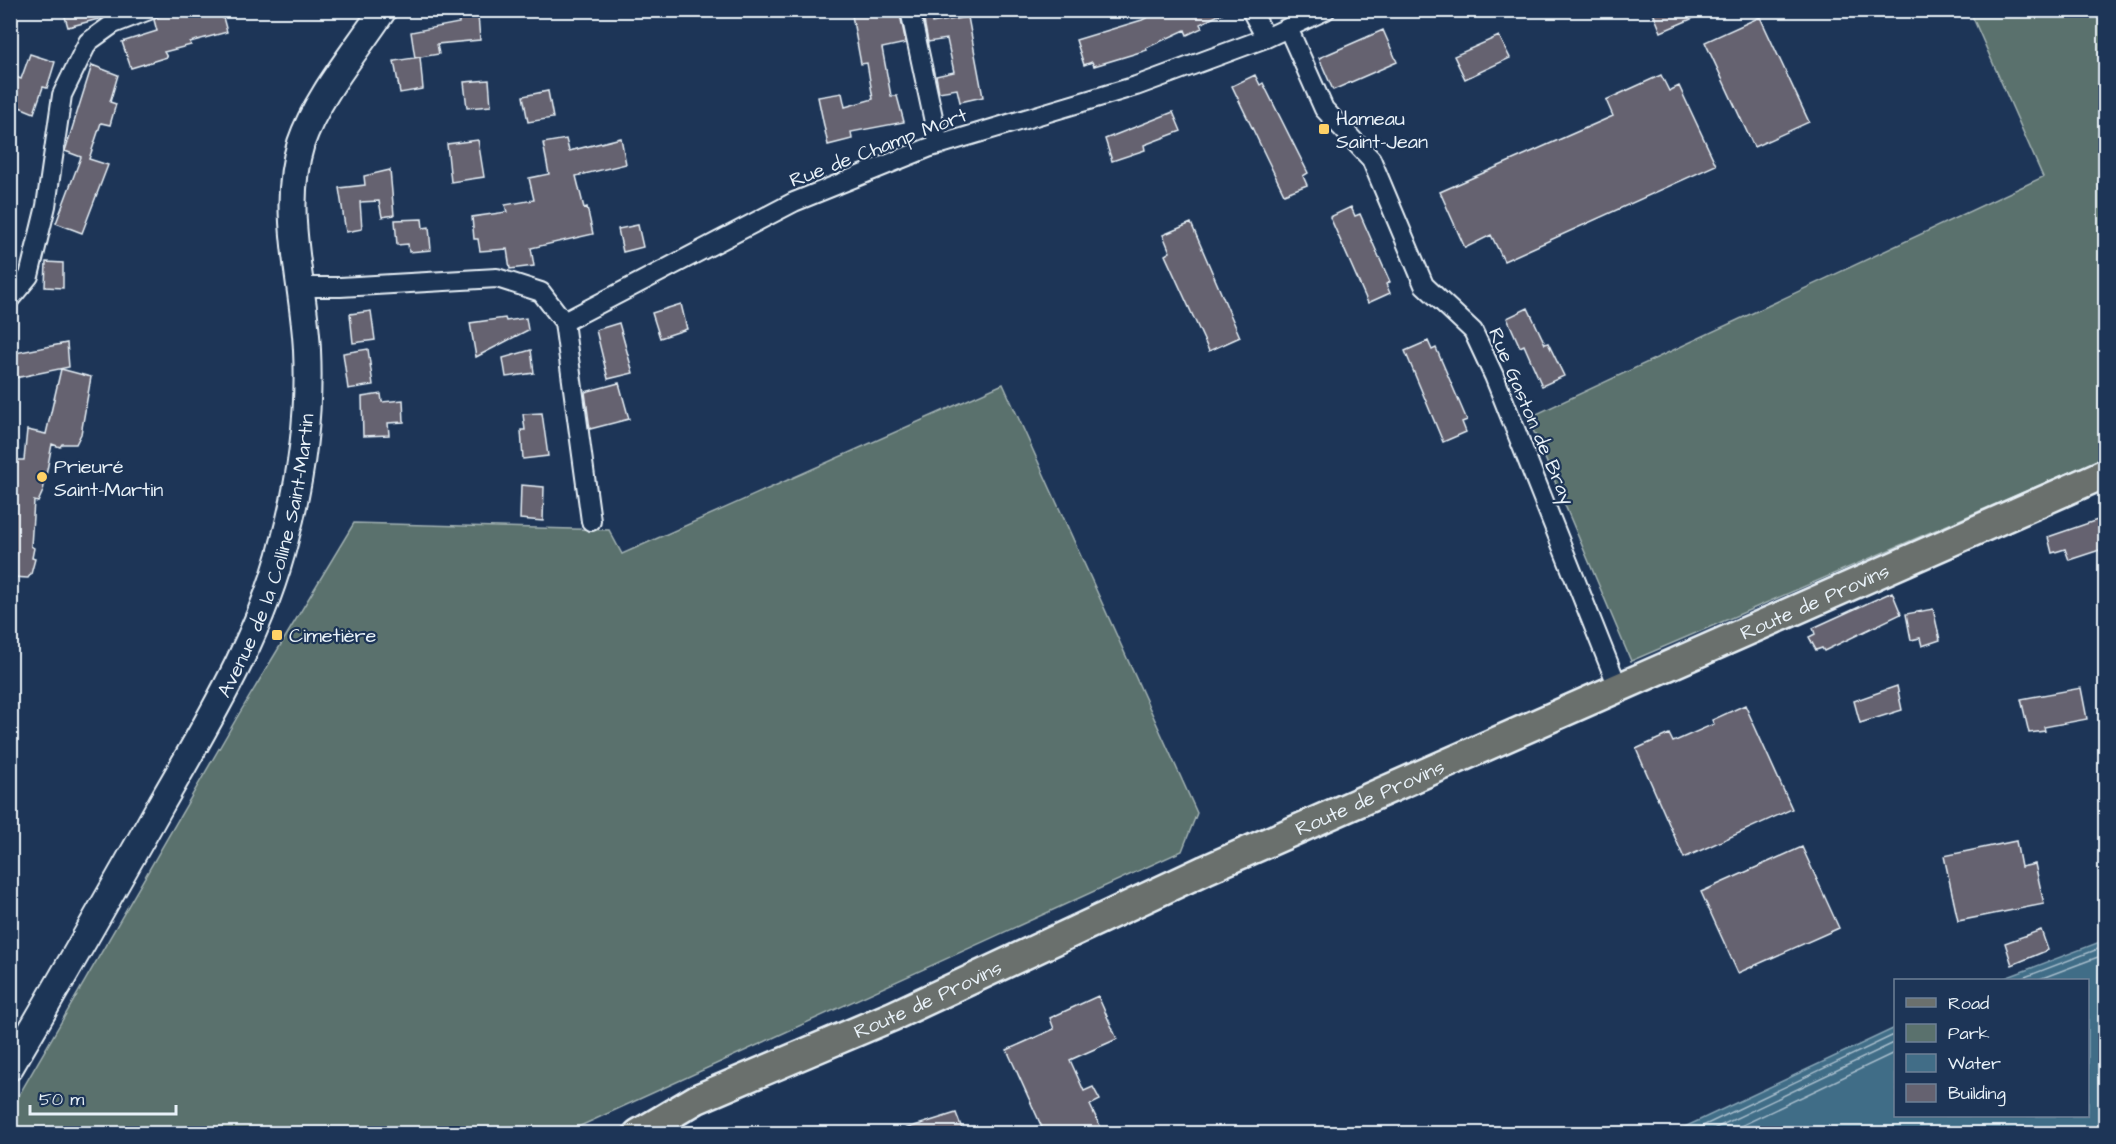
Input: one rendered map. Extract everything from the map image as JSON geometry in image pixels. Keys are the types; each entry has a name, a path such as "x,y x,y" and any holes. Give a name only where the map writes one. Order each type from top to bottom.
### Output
{"main road":[{"name":"Route de Provins","path":"638,1134 697,1099 892,1016 1205,870 2106,472"}],"street":[{"path":"10,299 29,276 44,218 62,95 88,42 113,24 148,10"},
{"name":"Avenue de la Colline Saint-Martin","path":"10,1067 179,773 231,675 262,609 285,541 302,444 308,390 302,287 291,197 302,141 317,109 383,10"},
{"path":"910,10 939,145"},
{"path":"1251,10 1266,38"},
{"name":"Rue de Champ Mort","path":"564,322 794,202 939,145 1136,86 1266,38 1326,10"},
{"name":"Rue Gaston de Bray","path":"1288,28 1324,109 1371,159 1424,285 1473,331 1494,376 1618,687"},
{"path":"302,287 340,288 497,278 541,292 564,322 591,521"}],"green space":[{"path":"1970,11 2105,11 2105,457 1631,661 1528,418 2043,177"},
{"path":"1003,384 1197,813 1182,851 565,1133 16,1133 11,1126 11,1109 239,714 354,523 609,530 622,554"}],"water":[{"path":"2105,940 2105,1133 1672,1133 1894,1028 1894,1117 2089,1117 2089,979 2003,979"}],"building":[{"path":"63,10 111,10 111,13 102,18 68,27"},
{"path":"177,10 221,10 227,32 190,42 191,45 164,52 167,57 131,68 122,42 157,31 154,20"},
{"path":"851,10 899,10 906,43 882,48 891,96 897,96 904,122 851,132 852,139 828,145 818,97 842,93 845,107 873,99 867,63 861,64"},
{"path":"922,10 931,10 932,23 968,17 983,97 960,102 957,89 939,92 936,76 954,72 947,39 928,42"},
{"path":"1162,10 1229,10 1200,24 1202,28 1187,35 1185,30 1146,48 1147,50 1094,66 1092,62 1084,65 1076,40 1142,20"},
{"path":"1652,10 1712,10 1661,32"},
{"path":"478,15 480,40 437,44 439,54 415,58 411,32 459,23 459,16"},
{"path":"1760,17 1809,122 1754,147 1705,42"},
{"path":"1383,30 1397,62 1333,90 1319,58"},
{"path":"1499,36 1510,58 1465,79 1454,56"},
{"path":"30,54 55,62 47,88 43,87 34,113 10,103 16,77 21,79"},
{"path":"420,57 423,89 400,93 394,61"},
{"path":"92,65 118,75 110,102 116,104 110,125 101,123 89,159 108,165 82,233 56,223 81,157 65,151"},
{"path":"1255,75 1260,85 1263,83 1308,173 1303,176 1307,185 1284,194 1232,86"},
{"path":"1661,75 1669,91 1679,86 1716,165 1504,261 1491,235 1465,248 1440,192 1613,116 1606,100"},
{"path":"489,80 491,106 467,108 464,82"},
{"path":"548,91 553,118 528,122 523,96"},
{"path":"1173,112 1181,131 1144,145 1145,150 1112,161 1105,139"},
{"path":"621,138 626,164 576,176 584,208 587,207 593,234 531,248 534,266 510,269 507,249 480,251 478,239 474,239 472,217 507,212 505,205 534,200 529,178 549,174 543,143 566,139 569,151"},
{"path":"478,140 484,177 451,182 447,144"},
{"path":"390,170 394,215 382,217 379,201 360,202 362,229 346,232 339,188 365,185 364,176"},
{"path":"1351,207 1355,216 1360,214 1390,282 1386,284 1390,293 1368,303 1330,217"},
{"path":"422,219 423,228 429,227 431,250 409,252 408,244 397,245 395,220"},
{"path":"1191,223 1240,337 1209,351 1165,255 1170,252 1163,235"},
{"path":"638,225 643,247 623,252 618,229"},
{"path":"46,262 63,263 63,288 45,287"},
{"path":"681,304 687,329 660,338 652,313"},
{"path":"1528,308 1545,344 1548,343 1564,376 1542,386 1524,345 1520,347 1507,318"},
{"path":"371,311 375,340 353,343 350,314"},
{"path":"505,318 506,321 526,318 528,330 476,357 470,323"},
{"path":"619,323 633,373 608,379 596,330"},
{"path":"1428,341 1432,350 1436,348 1467,420 1462,422 1466,432 1443,442 1405,351"},
{"path":"67,343 69,367 10,379 10,354"},
{"path":"368,349 373,385 348,389 343,353"},
{"path":"531,350 534,373 506,377 503,358"},
{"path":"61,369 91,377 81,434 76,444 62,444 60,447 52,444 43,491 38,502 34,501 31,546 34,548 32,558 35,559 31,574 28,578 12,577 10,494 18,460 24,460 27,430 46,434"},
{"path":"619,383 629,419 590,429 585,392"},
{"path":"381,394 382,402 403,400 404,422 388,423 389,435 363,436 362,397"},
{"path":"542,413 548,456 523,459 521,430 525,430 523,414"},
{"path":"521,485 544,487 543,521 520,519"},
{"path":"2106,517 2106,548 2069,560 2065,549 2052,553 2048,537"},
{"path":"1892,592 1901,614 1824,651 1822,648 1816,650 1809,637 1815,634 1813,628"},
{"path":"1933,609 1940,640 1922,646 1920,638 1911,640 1906,614"},
{"path":"1897,686 1902,710 1860,723 1854,701"},
{"path":"2081,688 2087,719 2044,727 2045,731 2029,733 2021,699"},
{"path":"1745,705 1792,809 1684,858 1636,749 1669,734 1673,742 1714,724 1712,720"},
{"path":"2016,841 2021,867 2035,864 2044,904 1958,921 1944,856"},
{"path":"1802,847 1839,928 1738,973 1701,892"},
{"path":"2041,930 2048,950 2012,965 2005,943"},
{"path":"1098,996 1117,1039 1070,1060 1084,1091 1093,1087 1100,1100 1090,1105 1104,1134 1045,1134 1007,1050 1054,1029 1050,1018"},
{"path":"956,1113 964,1134 898,1134 898,1131"}],"place":[{"name":"Hameau Saint-Jean","path":"1324,129"},
{"name":"Prieuré Saint-Martin","path":"42,477"},
{"name":"Cimetière","path":"277,635"}]}
